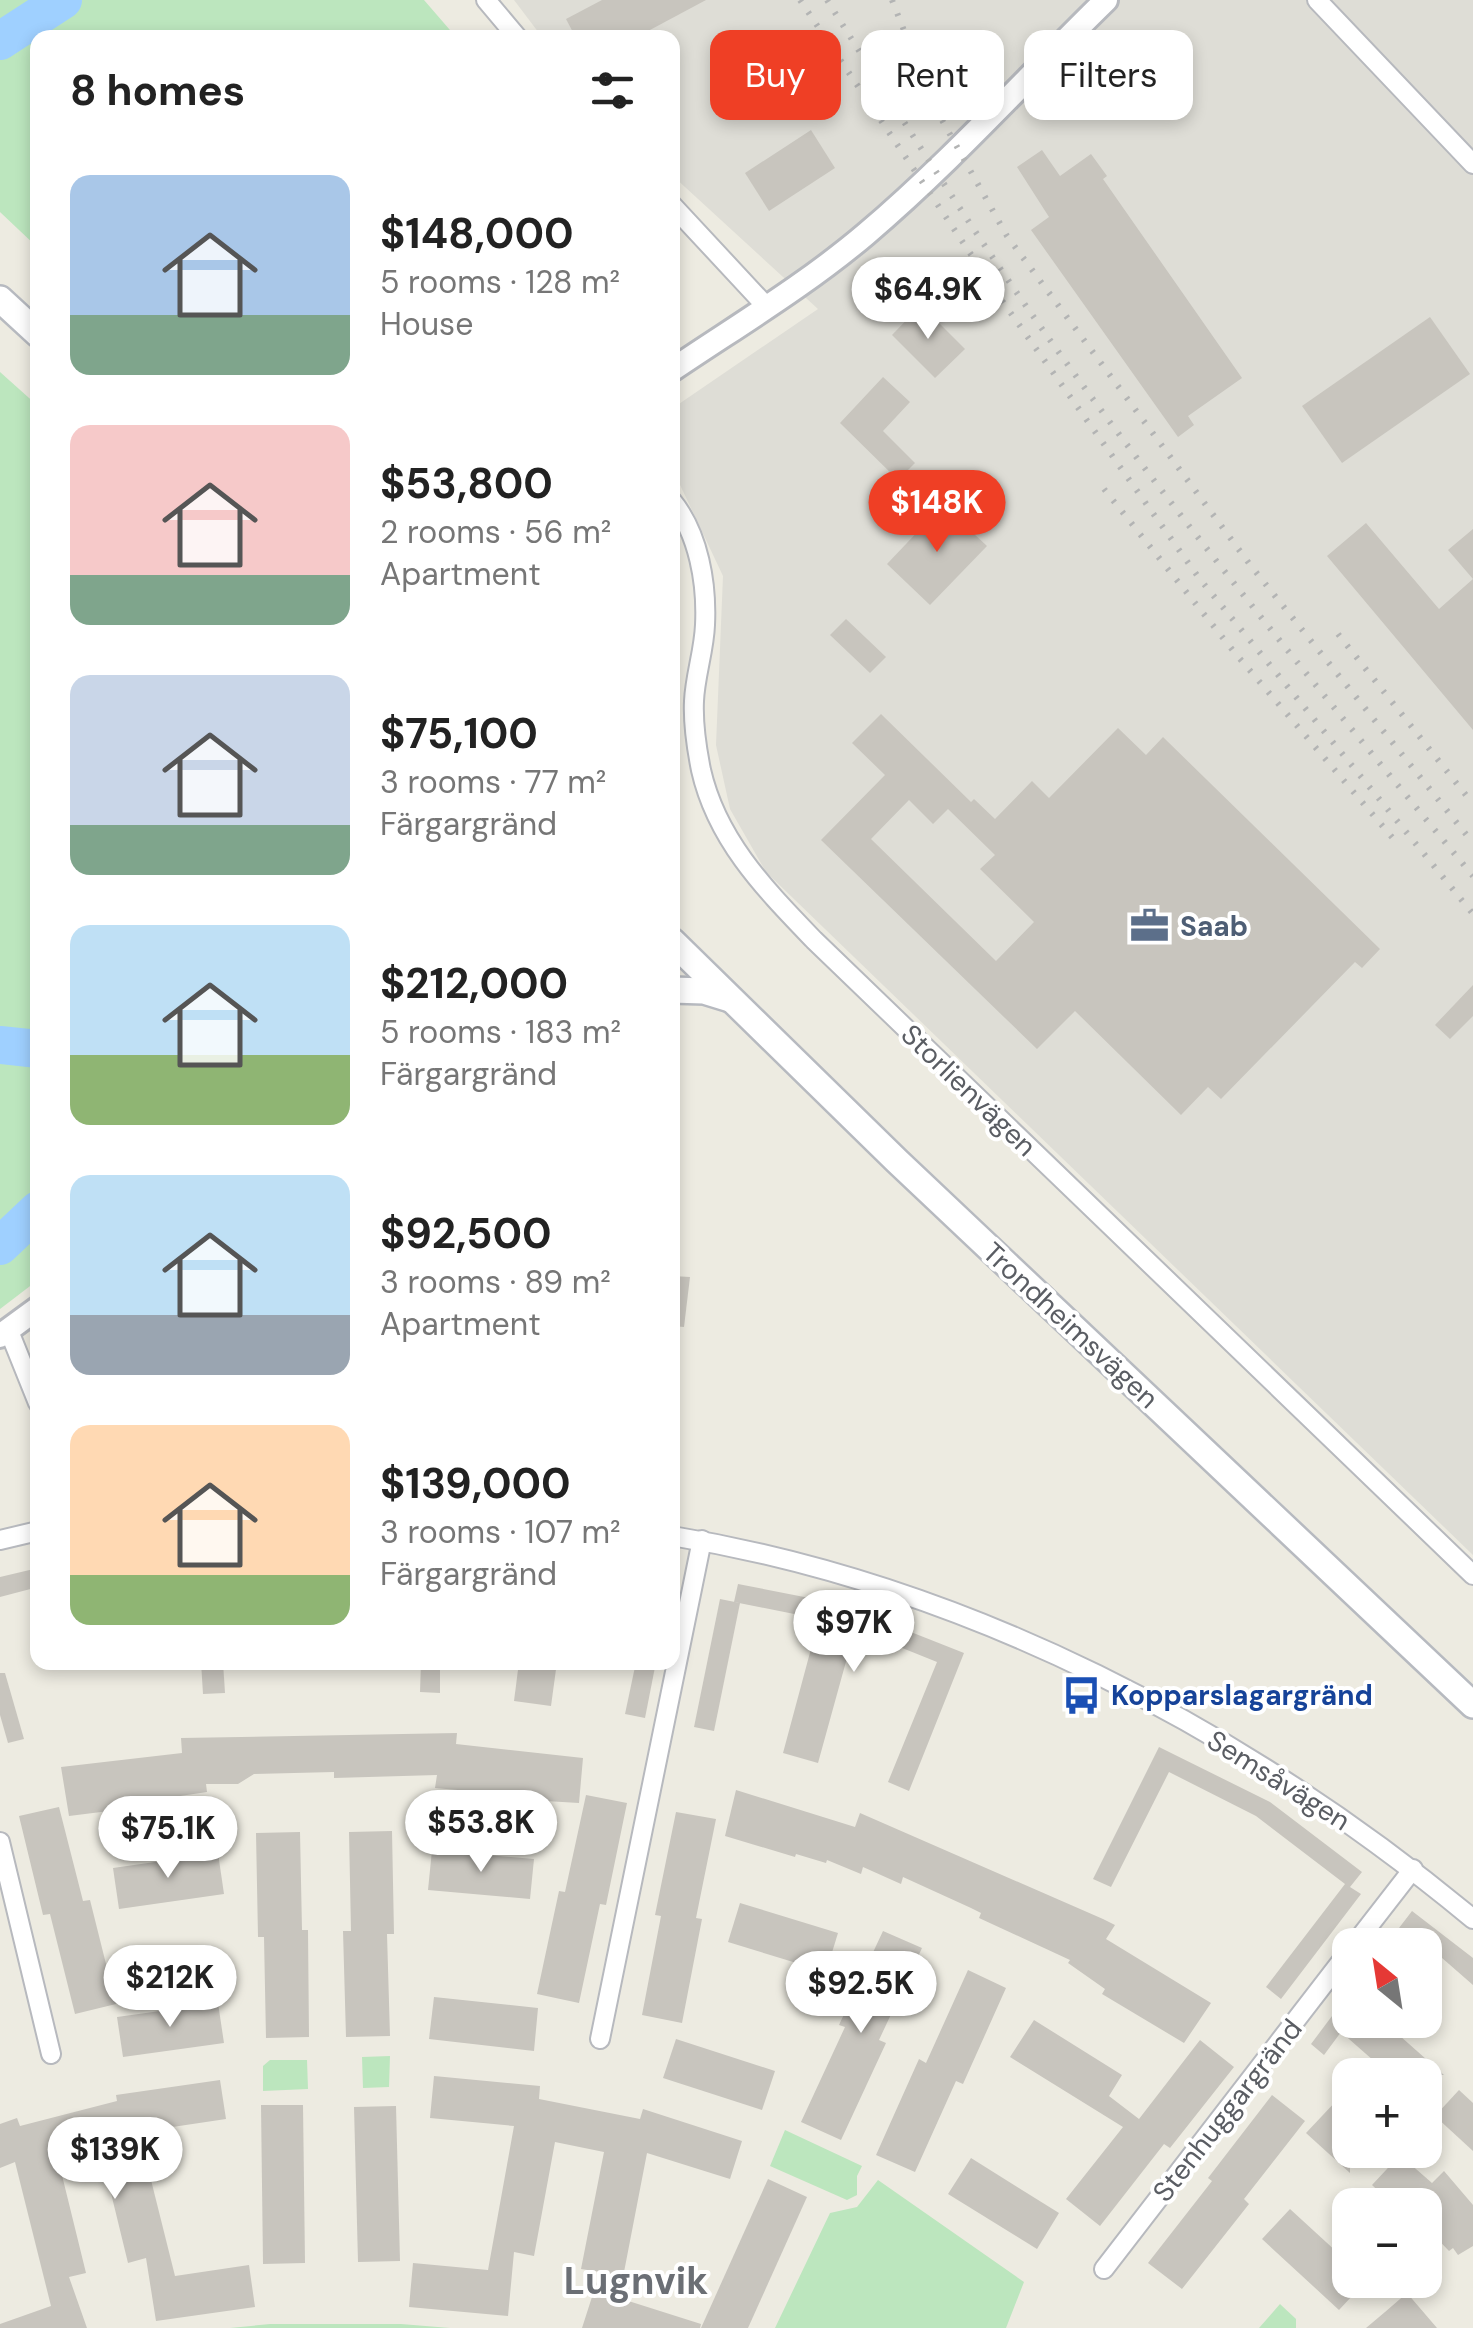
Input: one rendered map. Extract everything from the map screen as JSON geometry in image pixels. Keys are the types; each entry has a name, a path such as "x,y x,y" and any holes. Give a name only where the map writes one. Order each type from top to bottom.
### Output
{"main road":[{"path":"0,299 30,327"},
{"name":"Trondheimsvägen","path":"680,948 897,1161 1473,1704"},
{"path":"680,990 704,991 735,1000"}],"street":[{"path":"486,0 511,30"},
{"path":"680,365 865,235 1106,0"},
{"path":"1318,0 1473,164"},
{"path":"680,215 766,306"},
{"name":"Storlienvägen","path":"680,512 701,563 705,626 693,703 702,771 722,829 753,876 842,967 1473,1575"},
{"path":"30,1314 4,1334 30,1386"},
{"path":"0,1540 30,1533"},
{"name":"Semsåvägen","path":"680,1537 865,1582 1000,1629 1154,1705 1287,1780 1412,1868 1473,1918"},
{"path":"680,1648 702,1540"},
{"path":"600,2039 675,1670"},
{"path":"0,1842 52,2054"},
{"name":"Stenhuggargränd","path":"1367,1928 1412,1868"},
{"name":"Stenhuggargränd","path":"1104,2269 1332,1974"}],"shaded area":[{"path":"514,0 1473,0 1473,1555 766,872 730,809 716,745 723,576 680,485 680,403 818,309 680,182 680,30 537,30"}],"green space":[{"path":"0,0 424,0 450,30 30,30 30,240 0,212"},
{"path":"0,372 30,399 30,1286 0,1309"},
{"path":"390,2056 389,2087 363,2088 362,2057"},
{"path":"270,2060 307,2060 308,2089 263,2091 263,2066"},
{"path":"785,2130 862,2166 857,2176 857,2195 847,2200 770,2166"},
{"path":"878,2180 1024,2282 1006,2328 775,2328 830,2213 857,2207"},
{"path":"1280,2304 1296,2319 1296,2328 1259,2328"},
{"path":"270,2324 401,2324 450,2328 230,2328"}],"building":[{"path":"602,0 706,0 650,30 572,30 566,19"},
{"path":"811,130 835,168 769,211 745,173"},
{"path":"1042,150 1060,176 1091,154 1107,176 1103,179 1242,378 1188,416 1194,425 1178,437 1031,230 1049,217 1017,167"},
{"path":"921,305 965,349 935,378 892,335"},
{"path":"1430,317 1470,374 1342,463 1302,406"},
{"path":"883,377 910,402 883,431 915,463 898,480 840,423"},
{"path":"943,505 987,546 930,605 887,564"},
{"path":"1366,523 1439,609 1473,579 1473,730 1327,556"},
{"path":"1473,529 1473,579 1448,550"},
{"path":"846,619 886,657 870,673 830,635"},
{"path":"881,714 971,802 974,799 995,819 1032,781 1049,798 1118,728 1146,755 1163,737 1380,949 1362,968 1355,962 1221,1099 1208,1087 1181,1115 1075,1011 1037,1049 821,840 885,775 852,743","holes":["909,800 933,824 948,809 995,855 980,869 1034,922 996,961 871,839"]},
{"path":"1473,985 1473,1016 1450,1039 1435,1025"},
{"path":"680,1276 690,1277 684,1327 680,1327"},
{"path":"30,1570 30,1589 0,1597 0,1577"},
{"path":"738,1584 840,1604 964,1653 909,1791 888,1782 937,1662 855,1629 818,1763 783,1753 819,1619 734,1602"},
{"path":"720,1599 740,1603 714,1731 694,1727"},
{"path":"202,1670 224,1670 225,1693 203,1694"},
{"path":"421,1670 440,1670 440,1693 420,1692"},
{"path":"518,1670 556,1670 551,1706 514,1701"},
{"path":"634,1670 654,1670 645,1718 625,1714"},
{"path":"0,1673 5,1673 24,1739 8,1743 0,1715"},
{"path":"457,1733 456,1744 583,1758 579,1803 480,1797 480,1792 435,1788 437,1775 334,1778 334,1772 254,1774 238,1784 206,1784 207,1792 140,1802 141,1807 69,1816 61,1767 182,1753 181,1738"},
{"path":"1159,1747 1270,1802 1362,1872 1350,1887 1361,1894 1281,1999 1266,1987 1345,1884 1256,1816 1169,1772 1111,1887 1093,1879"},
{"path":"736,1790 855,1827 860,1813 1103,1919 1115,1925 1106,1939 1211,2003 1184,2043 1102,1994 1105,1989 1068,1963 1070,1960 903,1877 901,1884 863,1867 861,1874 827,1860 826,1863 796,1854 795,1857 725,1836"},
{"path":"586,1795 627,1803 606,1905 600,1904 579,2003 537,1994 559,1891 565,1892"},
{"path":"59,1807 83,1901 90,1900 116,2004 75,2014 50,1914 43,1915 19,1816"},
{"path":"676,1812 716,1819 696,1918 702,1919 682,2023 642,2015 661,1916 655,1915"},
{"path":"392,1831 394,1934 387,1934 390,2036 346,2037 343,1931 351,1931 349,1832"},
{"path":"300,1832 302,1930 308,1930 309,2037 266,2038 264,1937 258,1937 256,1833"},
{"path":"432,1850 534,1859 530,1899 428,1890"},
{"path":"218,1853 224,1894 119,1909 113,1868"},
{"path":"740,1903 838,1933 826,1972 728,1942"},
{"path":"1412,1911 1434,1928 1399,1928"},
{"path":"883,1931 922,1948 879,2040 886,2043 841,2140 801,2122 845,2027 839,2025"},
{"path":"1442,1934 1473,1958 1473,1985 1442,1958"},
{"path":"968,1970 1006,1988 963,2084 956,2081 915,2172 876,2155 919,2059 926,2063"},
{"path":"434,1997 538,2008 534,2051 429,2039"},
{"path":"218,2003 224,2043 123,2057 117,2017"},
{"path":"1332,2016 1332,2038 1337,2038 1324,2055 1311,2044"},
{"path":"1034,2020 1122,2075 1109,2096 1139,2119 1200,2040 1234,2067 1170,2148 1164,2144 1100,2226 1066,2199 1123,2127 1010,2057"},
{"path":"1348,2038 1402,2038 1425,2058 1371,2058"},
{"path":"676,2039 775,2071 762,2110 663,2078"},
{"path":"434,2076 540,2086 539,2099 640,2119 643,2109 742,2141 730,2179 647,2153 619,2298 701,2324 700,2328 582,2328 600,2272 581,2269 604,2152 555,2142 534,2256 514,2252 508,2316 409,2307 413,2263 488,2270 514,2126 430,2118"},
{"path":"220,2080 226,2119 139,2132 175,2276 249,2265 255,2307 156,2321 146,2258 128,2263 100,2148 58,2159 86,2273 69,2277 87,2328 0,2328 0,2324 51,2306 15,2162 0,2168 0,2124 17,2118 20,2126 117,2101 116,2095"},
{"path":"1459,2090 1473,2103 1473,2151 1442,2122 1442,2108"},
{"path":"1272,2095 1305,2121 1244,2199 1249,2204 1182,2289 1148,2263"},
{"path":"261,2105 303,2105 305,2263 263,2264"},
{"path":"1332,2105 1332,2157 1306,2133"},
{"path":"396,2106 400,2261 358,2262 354,2107"},
{"path":"971,2158 1059,2213 1037,2249 948,2194"},
{"path":"1388,2168 1415,2168 1432,2183 1444,2171 1473,2205 1473,2246 1458,2255 1442,2244 1442,2188 1372,2185"},
{"path":"768,2179 807,2197 748,2328 701,2328"},
{"path":"1290,2209 1332,2248 1332,2298 1350,2298 1339,2310 1262,2239"},
{"path":"1401,2298 1411,2298 1437,2328 1366,2328"}],"waterway":[{"path":"0,41 63,0"},
{"path":"0,1045 30,1048"},
{"path":"0,1246 30,1218"}],"railway":[{"path":"800,0 1005,305 1199,578 1473,914"},
{"path":"827,0 970,223 1109,421 1262,618 1473,876"},
{"path":"892,0 933,104 1007,236 1251,566 1473,843"},
{"path":"1104,489 1235,653 1397,843"},
{"path":"1338,634 1473,804"}],"place":[{"name":"Saab","path":"1150,926"},
{"name":"Kopparslagargränd","path":"1081,1695"}],"district":[{"name":"Lugnvik","path":"636,2281"}]}
